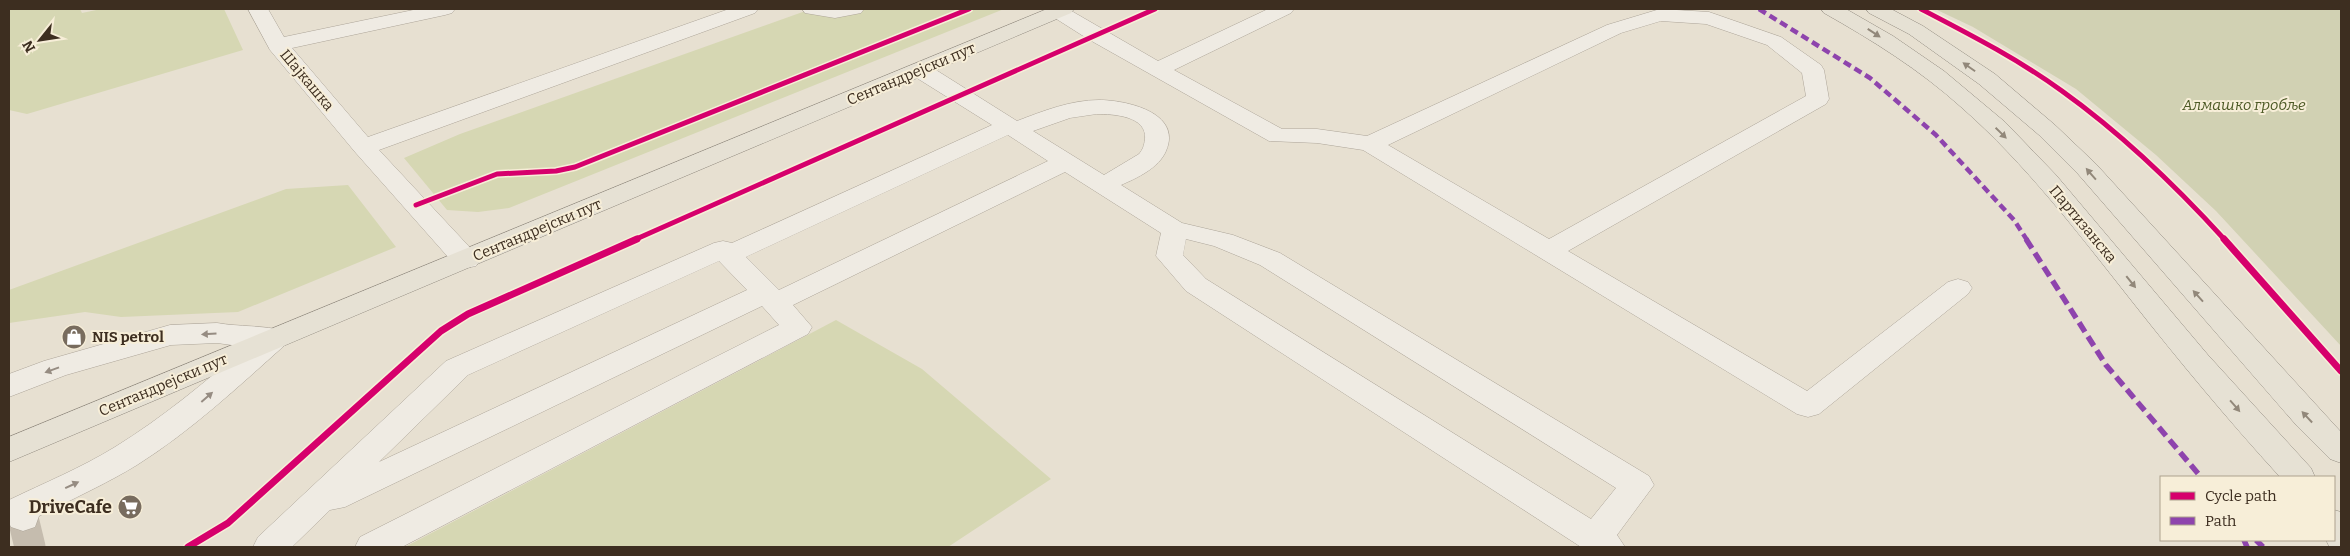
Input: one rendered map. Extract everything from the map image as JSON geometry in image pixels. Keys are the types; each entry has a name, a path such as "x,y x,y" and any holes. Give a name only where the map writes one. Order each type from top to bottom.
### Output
{"main road":[{"name":"Партизанска","path":"1831,9 1867,28 1919,63 1969,102 2026,157 2065,200 2230,400 2298,476"},
{"path":"1876,9 1916,30 1987,79 2047,130 2087,169 2308,418 2341,451"},
{"name":"Сентандрејски пут","path":"9,450 920,70 1059,10"}],"street":[{"name":"Шајкашка","path":"258,9 278,45 362,147 466,260"},
{"path":"278,45 445,9"},
{"path":"362,147 748,9"},
{"path":"812,9 835,12 854,9"},
{"path":"1158,68 1284,9"},
{"path":"1059,10 1095,35 1158,68 1277,136 1317,136 1370,144 1808,406 1958,288"},
{"path":"1370,144 1614,29 1660,15 1709,18 1774,40 1813,70 1818,99 1548,251"},
{"path":"920,70 1175,230 1198,233 1234,243 1270,260 1637,485 1602,543 1196,285 1169,256 1175,230"},
{"path":"729,255 1013,127 1073,110 1108,106 1137,112 1153,124 1158,136 1153,153 1132,170 1104,184"},
{"path":"311,508 1064,162"},
{"path":"270,547 457,368 723,249 798,327 372,547"},
{"path":"9,386 64,366 170,335 217,333 239,337 275,338"},
{"path":"17,514 102,470 138,448 191,410 275,338"}],"green space":[{"path":"9,9 80,9 82,13 101,9 224,9 243,50 27,114 9,110"},
{"path":"811,9 1004,9 509,208 478,212 447,210 404,158 460,134"},
{"name":"Алмашко гробље","path":"1935,9 2341,9 2341,346 2216,211 2156,155 2076,89 1973,27"},
{"path":"348,185 396,247 238,312 121,317 85,312 9,323 9,290 286,189"},
{"path":"836,320 922,369 1051,479 948,547 405,547"}],"tunnel":[{"path":"23,518 30,547 28,547"}],"marked path":[{"path":"1759,9 1870,78 1936,135 2014,220 2106,365 2200,476"},
{"path":"2244,541 2247,547"},
{"path":"2257,541 2263,547"}],"cycle path":[{"path":"416,205 497,174 546,172 575,167 969,9"},
{"path":"188,547 228,523 441,331 468,314 1155,9"},
{"path":"1921,9 1993,47 2062,91 2133,147 2212,226 2341,371"}],"place":[{"name":"NIS petrol","path":"74,337"},
{"name":"DriveCafe","path":"130,507"}]}
